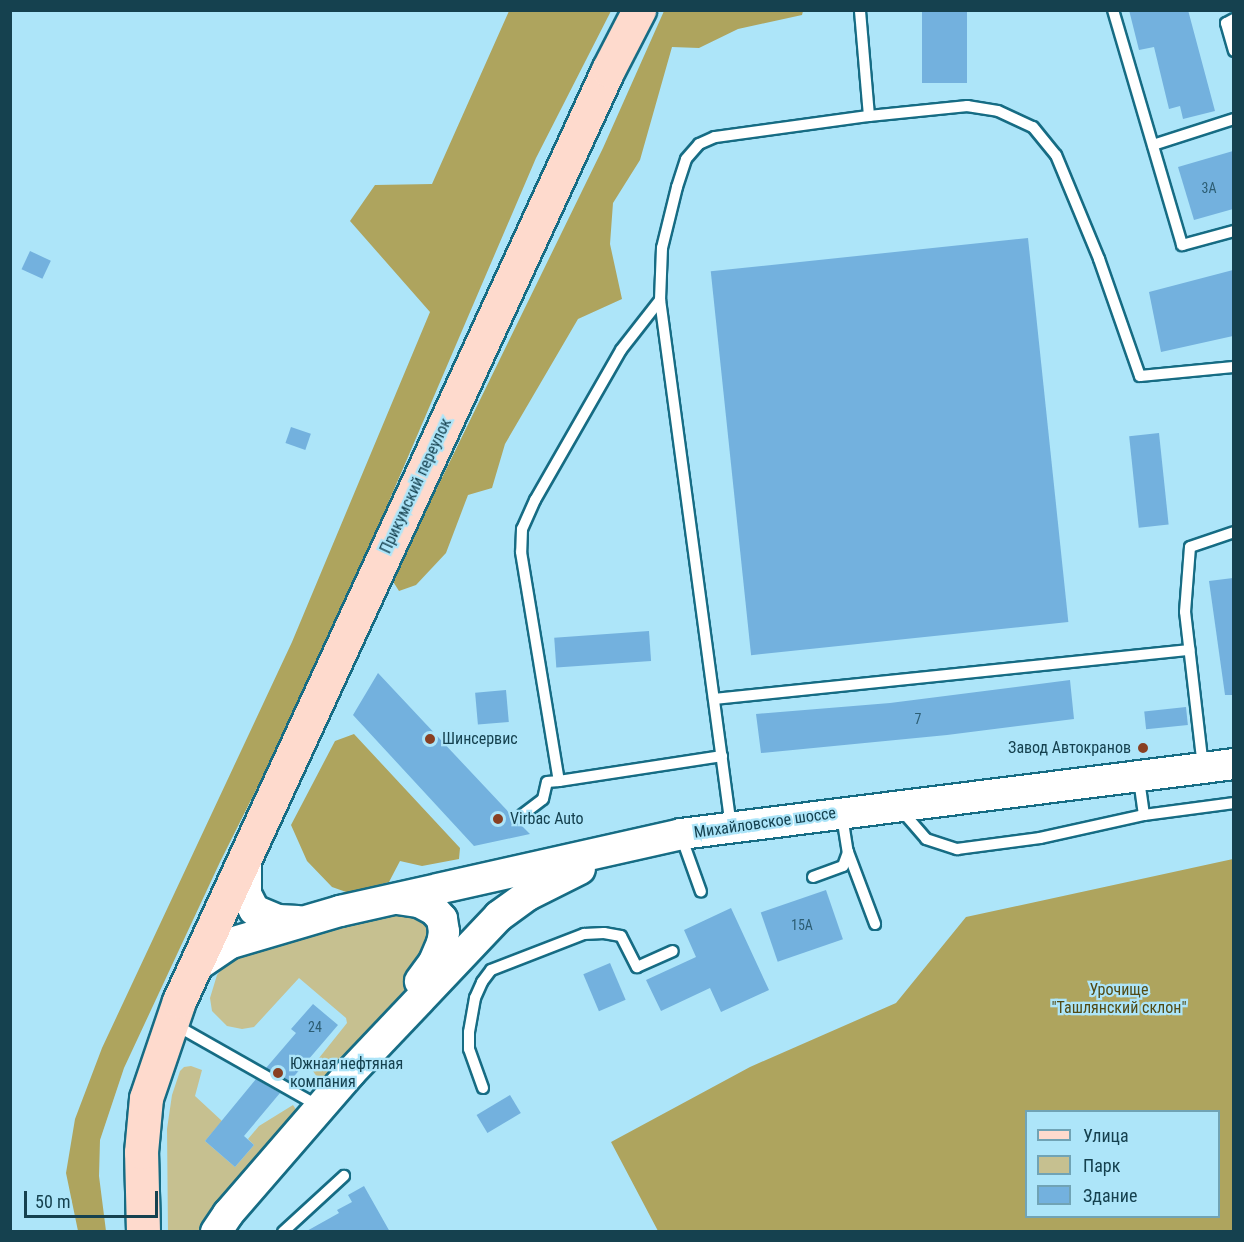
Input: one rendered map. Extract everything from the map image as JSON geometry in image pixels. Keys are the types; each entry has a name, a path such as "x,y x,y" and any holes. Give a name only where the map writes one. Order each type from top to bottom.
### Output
{"main road":[{"name":"Прикумский переулок","path":"143,1232 141,1152 144,1108 171,1023 603,81 639,10"},
{"name":"Михайловское шоссе","path":"198,965 231,943 304,922 681,834 1233,764"},
{"path":"216,1232 228,1214 386,1034 499,916 559,878 641,843"},
{"path":"246,856 246,894 254,910 278,920 304,922"},
{"path":"386,1034 434,962 444,932 442,919 434,910 419,902 396,899"}],"lane":[{"path":"860,10 869,116"},
{"path":"1113,10 1182,245 1233,231"},
{"path":"1233,19 1226,23 1233,51"},
{"path":"731,827 660,300 662,248 676,187 686,159 699,144 715,137 869,116 967,106 998,111 1033,126 1056,155 1099,259 1140,376 1233,366"},
{"path":"1153,145 1233,119"},
{"path":"559,781 520,552 522,529 535,500 621,350 660,300"},
{"path":"1203,769 1185,612 1190,547 1233,532"},
{"path":"714,699 1189,650"},
{"path":"522,815 543,799 547,782 722,756"},
{"path":"1138,777 1144,815"},
{"path":"898,806 927,839 957,849 1040,838 1144,815 1233,803"},
{"path":"842,813 848,852 875,924"},
{"path":"681,834 701,892"},
{"path":"813,877 843,866 848,852"},
{"path":"483,1088 469,1049 469,1032 475,998 482,982 491,970 584,934 604,933 621,936 637,968 673,951"},
{"path":"171,1023 321,1107"},
{"path":"284,1232 344,1176"}],"green space":[{"path":"509,11 611,11 536,158 321,660 220,862 124,1068 100,1140 99,1176 106,1231 78,1231 66,1173 75,1119 102,1048 292,642 430,312 350,221 375,185 432,184"},
{"path":"664,11 803,11 802,15 738,29 699,48 672,47 640,160 613,203 610,244 622,299 578,319 505,444 492,488 468,495 446,553 416,585 399,591 392,580 603,148"},
{"path":"354,734 460,848 459,859 422,866 400,861 389,882 349,893 332,887 307,861 291,825 335,741"},
{"name":"Урочище \"Ташлянский склон\"","path":"1233,859 1233,1231 658,1231 611,1142 750,1067 896,1003 966,917"},
{"path":"392,910 420,915 427,924 432,936 428,962 332,1076 324,1079 317,1077 311,1068 347,1023 346,1018 299,978 254,1027 242,1029 227,1026 212,1011 210,998 217,975 235,954"},
{"path":"191,1066 202,1070 195,1096 222,1121 205,1141 235,1167 254,1145 248,1139 259,1126 293,1105 299,1114 202,1231 168,1232 167,1129 172,1095 180,1071 184,1067"}],"building":[{"path":"922,10 967,10 967,83 922,83"},
{"path":"1129,10 1188,10 1215,111 1183,119 1180,106 1169,109 1154,47 1139,50"},
{"path":"1233,151 1233,209 1194,220 1178,167"},
{"path":"1028,238 1068,622 751,655 711,271"},
{"path":"30,251 51,261 42,279 22,269"},
{"path":"1233,270 1233,336 1161,352 1149,292"},
{"path":"291,427 311,434 305,450 285,443"},
{"path":"1159,433 1169,524 1139,528 1129,436"},
{"path":"1233,578 1233,695 1225,695 1209,581"},
{"path":"649,631 651,661 556,668 554,638"},
{"path":"378,673 530,834 474,846 353,715"},
{"path":"1070,680 1074,719 947,735 761,753 756,714 890,703"},
{"path":"506,690 509,722 478,725 475,693"},
{"path":"1186,707 1188,725 1146,729 1144,711"},
{"path":"826,890 843,939 778,962 761,912"},
{"path":"731,908 769,990 721,1012 710,988 661,1011 646,980 696,957 684,930"},
{"path":"610,963 626,1000 599,1011 583,974"},
{"path":"313,1004 338,1025 290,1081 266,1068 296,1033 291,1029"},
{"path":"256,1079 280,1093 244,1136 254,1145 235,1167 205,1141"},
{"path":"510,1095 521,1113 487,1133 477,1115"},
{"path":"364,1186 390,1232 305,1232 339,1213 337,1210 352,1202 348,1195"}],"place":[{"name":"Шинсервис","path":"430,739"},
{"name":"Завод Автокранов","path":"1143,748"},
{"name":"Virbac Auto","path":"498,819"},
{"name":"Южная нефтяная компания","path":"278,1073"}]}
